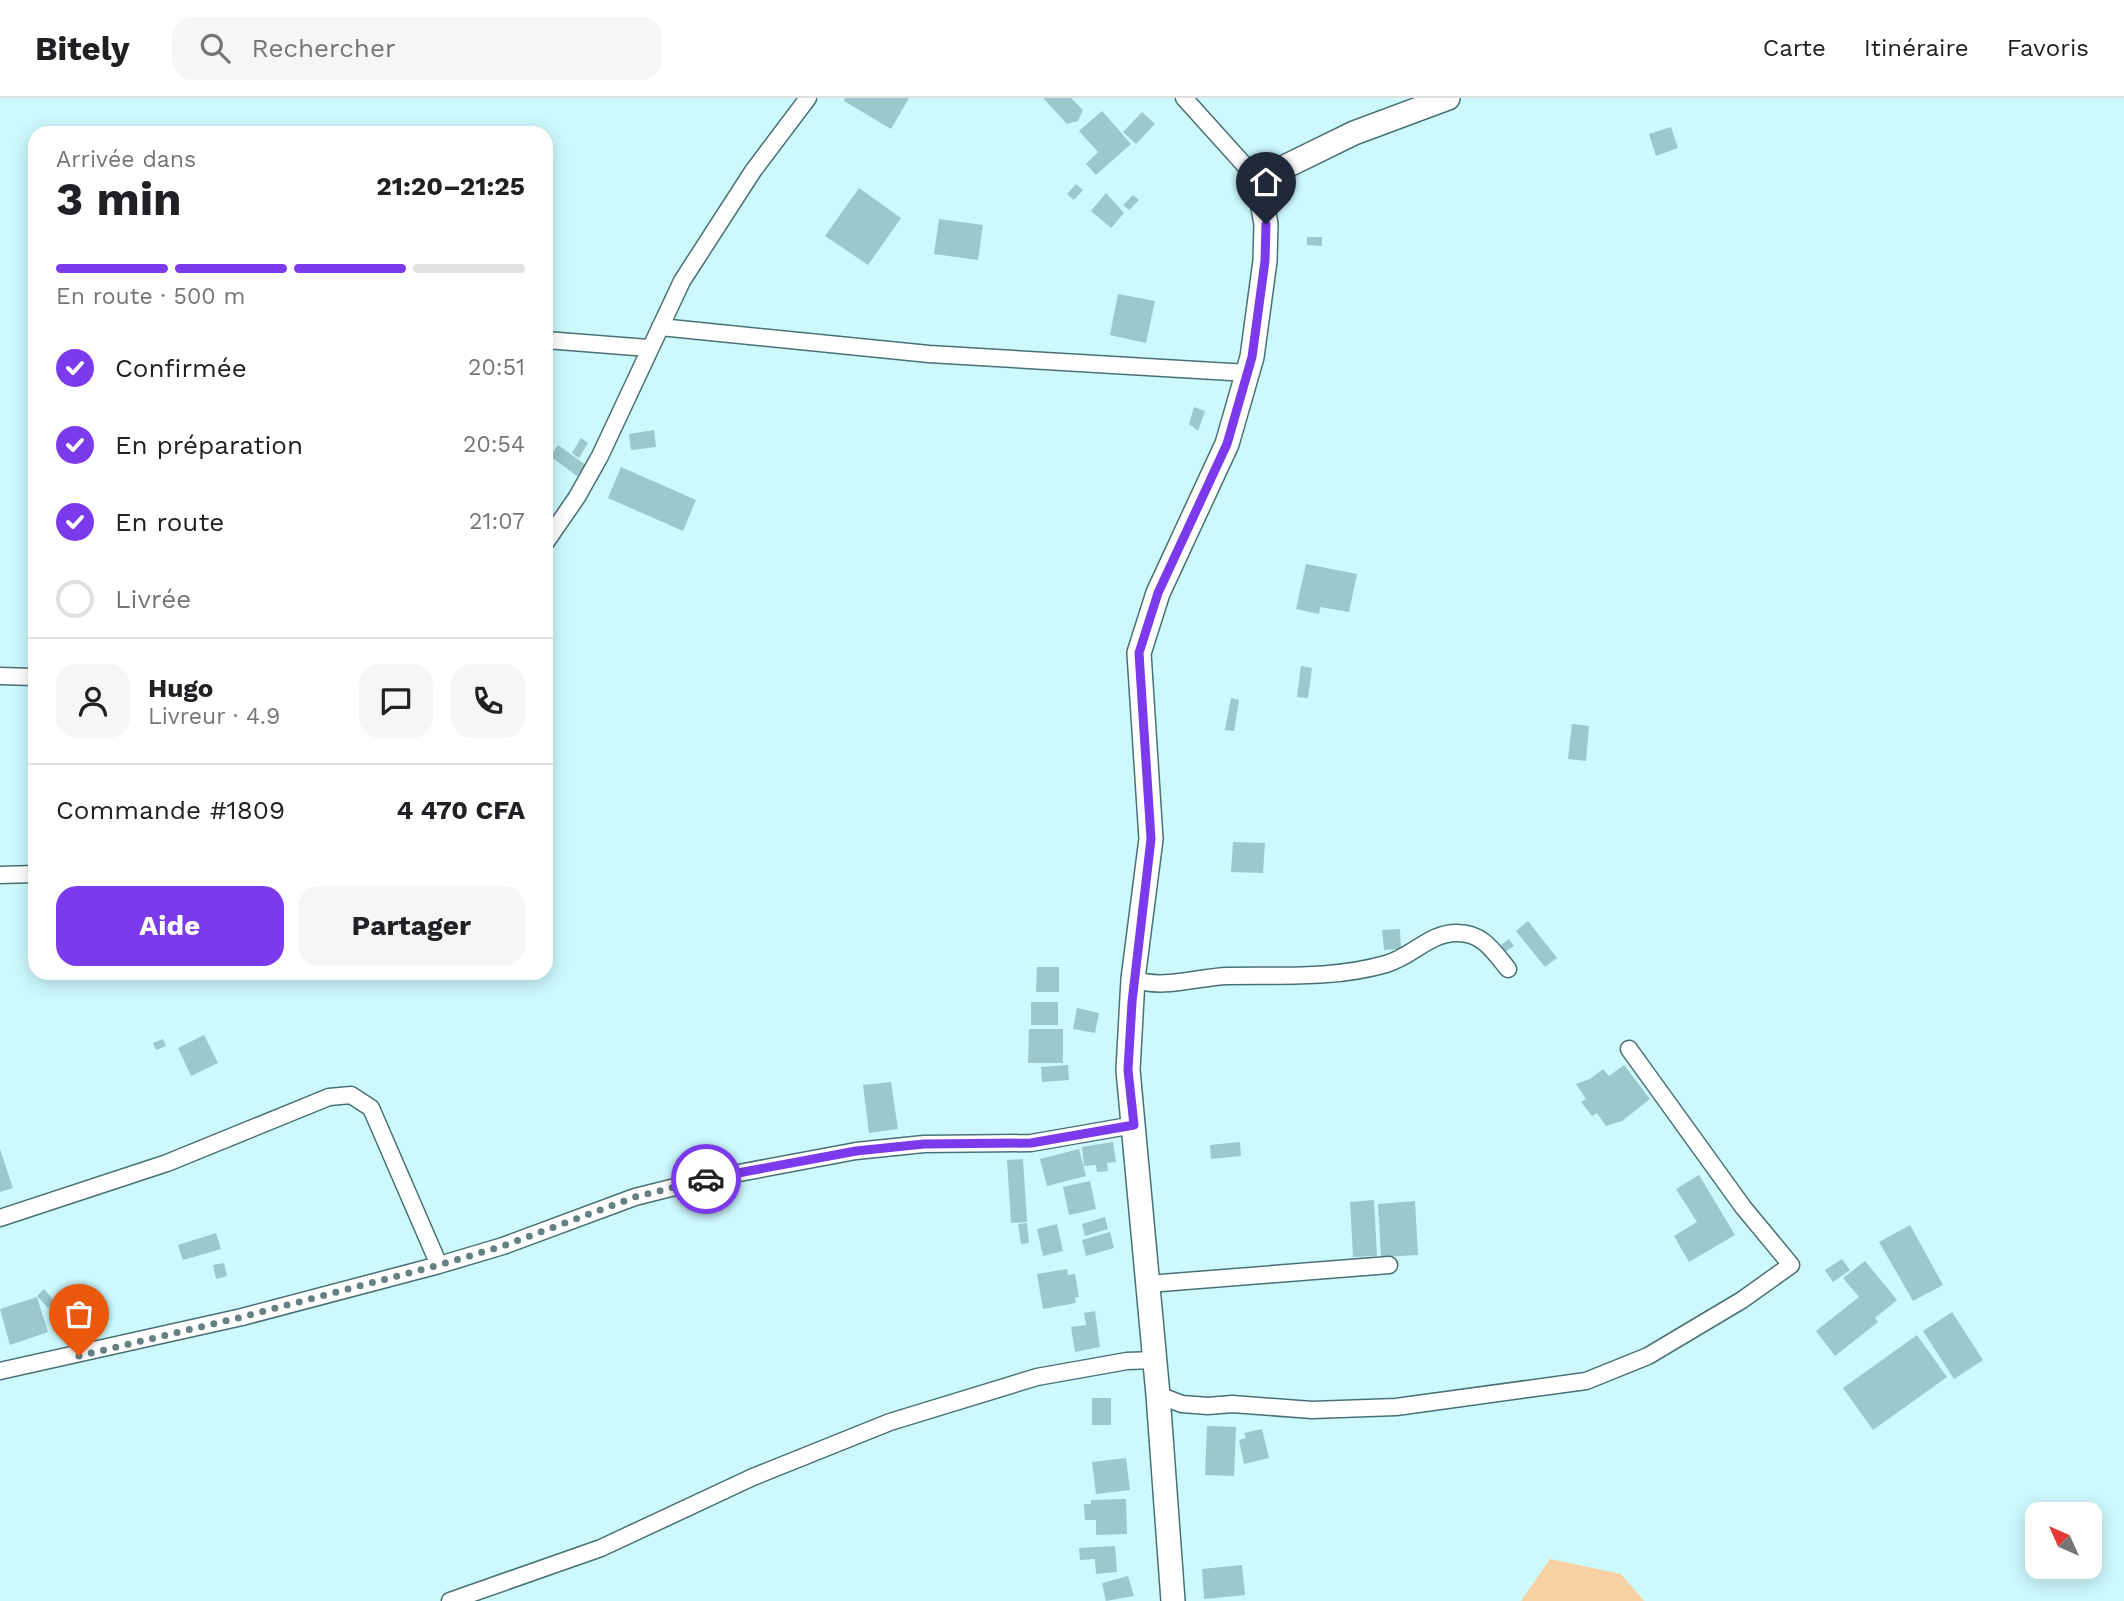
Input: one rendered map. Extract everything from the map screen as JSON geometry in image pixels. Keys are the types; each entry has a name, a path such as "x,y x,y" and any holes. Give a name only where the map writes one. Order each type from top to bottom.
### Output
{"main road":[{"path":"1174,1601 1128,1070 1133,979 1151,839 1139,653 1158,593 1227,444 1248,373 1265,261 1266,224 1258,180 1354,133 1448,98"}],"street":[{"path":"553,532 577,498 600,456 648,348 688,271 753,172 808,98"},
{"path":"1184,98 1258,180"},
{"path":"660,327 929,354 1248,373"},
{"path":"553,341 648,348"},
{"path":"0,676 28,677"},
{"path":"0,875 28,874"},
{"path":"1133,979 1146,984 1173,984 1225,976 1289,976 1361,970 1398,961 1424,943 1458,933 1473,934 1484,941 1507,969"},
{"path":"1158,1395 1182,1404 1232,1404 1312,1410 1396,1407 1587,1381 1648,1356 1742,1300 1791,1265 1743,1207 1629,1049"},
{"path":"0,1218 167,1163 329,1097 351,1096 371,1108 439,1265"},
{"path":"0,1371 242,1317 439,1265 503,1246 635,1197 774,1165 856,1151 924,1144 1031,1143 1134,1125"},
{"path":"1148,1284 1389,1265"},
{"path":"450,1601 601,1548 753,1476 890,1422 1037,1377 1127,1361 1155,1360"}],"shaded area":[{"path":"1550,1559 1621,1574 1644,1601 1521,1601"}],"building":[{"path":"845,98 909,98 891,129 844,101"},
{"path":"1043,98 1071,98 1083,110 1078,121 1067,124"},
{"path":"1102,111 1131,144 1096,175 1086,164 1098,152 1079,131"},
{"path":"1142,112 1155,124 1136,144 1123,132"},
{"path":"1671,127 1678,148 1656,156 1649,134"},
{"path":"1076,184 1083,190 1074,200 1067,194"},
{"path":"859,188 901,218 868,265 825,236"},
{"path":"1106,193 1124,213 1111,228 1091,211"},
{"path":"1133,195 1139,200 1129,210 1123,205"},
{"path":"939,219 983,225 978,260 934,254"},
{"path":"1307,237 1322,237 1322,246 1307,245"},
{"path":"1118,294 1155,301 1146,343 1110,335"},
{"path":"1194,407 1205,411 1198,431 1189,424"},
{"path":"654,430 656,447 631,450 629,434"},
{"path":"581,438 588,443 579,458 572,453"},
{"path":"558,445 586,465 577,476 553,458 553,452"},
{"path":"621,467 696,500 683,531 608,498"},
{"path":"1306,564 1357,574 1349,612 1320,607 1319,614 1296,609"},
{"path":"1301,666 1312,668 1308,698 1297,697"},
{"path":"1231,698 1239,700 1234,731 1225,730"},
{"path":"1572,724 1589,726 1586,761 1568,759"},
{"path":"1233,842 1265,843 1263,873 1231,872"},
{"path":"1528,921 1557,958 1545,967 1516,931"},
{"path":"1400,929 1401,949 1384,950 1382,930"},
{"path":"1509,939 1514,946 1505,952 1501,945"},
{"path":"1037,967 1059,967 1059,992 1036,992"},
{"path":"1031,1002 1058,1002 1058,1025 1031,1025"},
{"path":"1077,1008 1099,1013 1095,1033 1073,1029"},
{"path":"1029,1029 1063,1029 1063,1063 1028,1063"},
{"path":"204,1035 218,1063 191,1076 178,1048"},
{"path":"163,1039 166,1046 156,1050 153,1043"},
{"path":"1068,1065 1069,1080 1042,1082 1041,1067"},
{"path":"1624,1065 1650,1099 1622,1121 1606,1126 1597,1113 1592,1116 1581,1102 1586,1099 1576,1084 1590,1079 1603,1069 1609,1076"},
{"path":"891,1082 898,1129 869,1133 863,1085"},
{"path":"1113,1142 1116,1162 1107,1163 1108,1171 1097,1172 1096,1165 1084,1166 1082,1147"},
{"path":"1240,1142 1241,1156 1211,1159 1210,1145"},
{"path":"0,1149 13,1188 0,1192"},
{"path":"1079,1149 1086,1176 1047,1186 1040,1159"},
{"path":"1023,1159 1027,1222 1011,1223 1007,1160"},
{"path":"1699,1175 1735,1235 1689,1262 1674,1236 1697,1222 1676,1189"},
{"path":"1090,1181 1096,1209 1069,1215 1063,1187"},
{"path":"1374,1200 1377,1256 1353,1257 1350,1202"},
{"path":"1415,1201 1418,1255 1381,1257 1378,1204"},
{"path":"1105,1217 1108,1229 1085,1236 1082,1224"},
{"path":"1027,1223 1029,1243 1021,1244 1018,1224"},
{"path":"1057,1224 1063,1251 1043,1256 1037,1229"},
{"path":"1910,1225 1943,1285 1913,1301 1879,1242"},
{"path":"1110,1232 1114,1248 1086,1256 1082,1240"},
{"path":"216,1233 221,1249 183,1260 178,1245"},
{"path":"1842,1259 1850,1270 1833,1282 1825,1270"},
{"path":"1865,1261 1897,1300 1875,1318 1878,1322 1835,1356 1816,1331 1859,1297 1843,1278"},
{"path":"224,1263 227,1276 216,1279 213,1265"},
{"path":"1067,1269 1068,1275 1075,1274 1079,1297 1075,1298 1076,1303 1043,1309 1037,1274"},
{"path":"44,1289 55,1302 48,1308 37,1296"},
{"path":"37,1297 48,1332 10,1345 0,1309"},
{"path":"1095,1311 1100,1347 1075,1352 1071,1327 1086,1325 1084,1313"},
{"path":"1952,1312 1983,1360 1954,1379 1923,1331"},
{"path":"1917,1335 1947,1377 1873,1430 1843,1388"},
{"path":"1092,1398 1111,1398 1111,1425 1092,1425"},
{"path":"1207,1426 1236,1427 1234,1476 1205,1475"},
{"path":"1262,1429 1269,1458 1244,1464 1239,1440 1246,1438 1244,1433"},
{"path":"1126,1458 1130,1490 1096,1494 1092,1462"},
{"path":"1126,1499 1127,1534 1096,1535 1096,1520 1085,1520 1084,1504 1091,1504 1091,1500"},
{"path":"1115,1546 1117,1572 1096,1574 1095,1559 1080,1560 1079,1548"},
{"path":"1242,1565 1245,1595 1204,1599 1202,1569"},
{"path":"1128,1576 1134,1596 1106,1601 1102,1583"}],"way so far":[{"path":"79,1356 242,1317 439,1265 503,1246 635,1197 706,1179"}],"route":[{"path":"706,1179 856,1151 924,1144 992,1141 1031,1143 1134,1125 1128,1070 1133,979 1151,839 1139,653 1158,593 1227,444 1252,357 1265,261 1266,224"}]}
